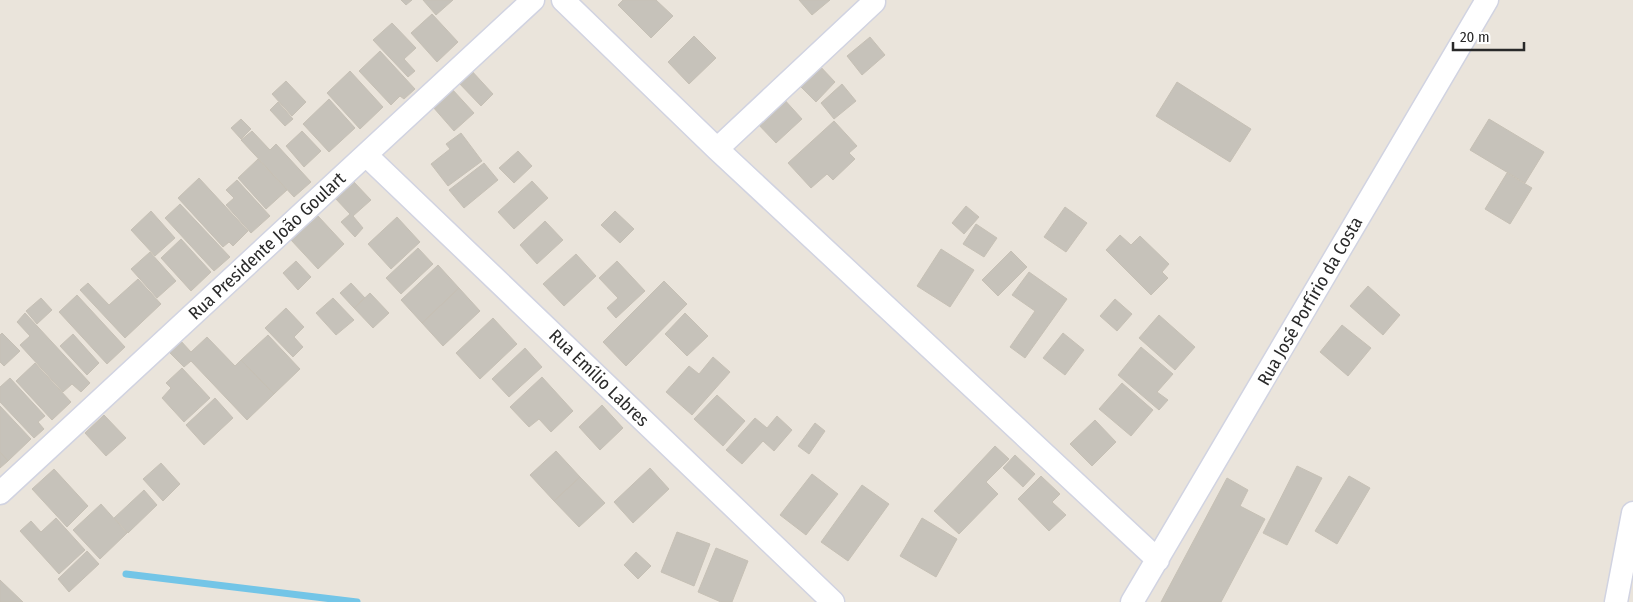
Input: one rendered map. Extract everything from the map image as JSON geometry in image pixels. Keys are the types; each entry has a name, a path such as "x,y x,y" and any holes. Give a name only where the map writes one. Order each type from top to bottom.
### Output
{"street":[{"name":"Rua Presidente João Goulart","path":"0,493 534,0"},
{"path":"563,0 717,149 1158,560"},
{"name":"Rua José Porfírio da Costa","path":"1132,602 1487,0"},
{"path":"717,149 874,2"},
{"name":"Rua Emílio Labres","path":"366,154 833,602"},
{"path":"1616,602 1633,513"}],"building":[{"path":"401,0 412,0 406,5"},
{"path":"423,0 453,0 436,15"},
{"path":"623,0 656,0 673,16 651,38 618,5"},
{"path":"799,0 830,0 812,15"},
{"path":"432,14 458,42 437,62 411,33"},
{"path":"392,23 416,48 404,59 415,71 408,77 373,40"},
{"path":"694,36 716,58 689,84 668,62"},
{"path":"870,37 885,55 862,75 847,56"},
{"path":"380,51 415,89 404,99 400,96 391,105 359,71"},
{"path":"817,63 835,82 816,102 797,83"},
{"path":"470,69 493,94 481,106 457,81"},
{"path":"350,71 383,107 360,129 327,93"},
{"path":"286,81 306,102 292,116 272,94"},
{"path":"1177,82 1251,129 1230,162 1156,116"},
{"path":"842,84 856,101 834,119 821,103"},
{"path":"452,89 474,113 454,131 433,107"},
{"path":"782,97 802,119 776,143 756,122"},
{"path":"329,99 355,128 329,152 303,124"},
{"path":"278,102 293,119 285,126 270,110"},
{"path":"241,119 251,129 241,139 231,128"},
{"path":"1489,119 1544,152 1525,183 1470,150"},
{"path":"834,121 857,146 849,153 855,159 833,180 827,174 811,188 788,163"},
{"path":"252,131 270,150 276,144 311,182 294,197 241,140"},
{"path":"302,131 321,151 304,167 286,146"},
{"path":"461,133 482,161 448,186 431,164 450,149 446,144"},
{"path":"518,151 532,166 514,183 499,168"},
{"path":"258,159 287,190 266,209 238,178"},
{"path":"484,163 498,180 464,208 449,190"},
{"path":"1507,173 1532,188 1510,224 1485,209"},
{"path":"199,178 248,231 233,246 229,242 223,247 178,198"},
{"path":"237,180 270,216 251,233 226,205 234,198 226,190"},
{"path":"353,181 371,200 353,216 363,228 355,237 341,222 350,214 335,198"},
{"path":"532,181 548,198 514,229 498,212"},
{"path":"180,204 230,257 214,271 165,218"},
{"path":"966,206 979,217 964,234 952,223"},
{"path":"1065,207 1087,223 1066,252 1044,237"},
{"path":"151,211 175,238 155,256 131,230"},
{"path":"615,211 634,229 620,243 601,225"},
{"path":"318,216 344,244 318,269 291,240"},
{"path":"397,217 420,242 391,269 368,244"},
{"path":"545,221 563,240 537,264 520,245"},
{"path":"976,224 997,238 984,257 963,244"},
{"path":"1120,235 1131,245 1140,236 1169,264 1162,272 1168,278 1151,295 1106,250"},
{"path":"181,239 211,272 191,291 161,258"},
{"path":"418,248 433,264 401,294 386,278"},
{"path":"941,249 974,270 950,307 917,286"},
{"path":"1011,251 1027,267 998,296 982,280"},
{"path":"150,252 176,281 157,298 131,269"},
{"path":"576,254 596,276 564,306 543,284"},
{"path":"296,261 311,277 298,290 283,273"},
{"path":"617,261 645,291 616,318 607,308 618,298 599,278"},
{"path":"438,265 459,288 422,323 401,300"},
{"path":"1029,272 1067,299 1025,358 1010,347 1035,311 1012,295"},
{"path":"138,279 161,304 125,338 80,290 88,283 109,305"},
{"path":"664,281 687,304 626,366 603,342"},
{"path":"351,283 365,298 354,308 340,293"},
{"path":"1368,286 1400,315 1383,335 1350,306"},
{"path":"459,288 480,311 443,346 422,323"},
{"path":"370,293 389,313 373,328 354,308"},
{"path":"77,295 125,347 107,364 59,312"},
{"path":"41,298 52,310 37,324 26,311"},
{"path":"333,298 354,320 336,335 316,313"},
{"path":"1115,299 1132,314 1117,331 1100,316"},
{"path":"286,308 304,327 294,337 303,347 293,357 265,328"},
{"path":"25,313 90,383 81,392 72,384 63,392 20,345 30,336 17,322"},
{"path":"685,313 708,336 687,356 665,334"},
{"path":"1159,315 1195,347 1175,370 1139,338"},
{"path":"493,318 517,344 480,379 456,353"},
{"path":"1342,325 1371,348 1348,376 1320,352"},
{"path":"2,333 20,351 4,366 0,362 0,335"},
{"path":"1063,333 1084,350 1065,375 1043,358"},
{"path":"73,334 99,363 87,375 60,346"},
{"path":"268,335 300,369 274,394 241,360"},
{"path":"207,337 235,366 241,360 274,394 247,420 191,361 184,367 168,351 180,340 191,352"},
{"path":"1141,347 1173,374 1157,392 1168,400 1159,410 1118,375"},
{"path":"525,348 542,367 509,397 492,379"},
{"path":"713,357 730,372 692,415 666,392 689,366 699,374"},
{"path":"35,363 71,402 52,420 16,381"},
{"path":"182,368 210,398 184,422 162,398 171,388 166,383"},
{"path":"542,377 573,411 551,432 539,419 529,427 510,407"},
{"path":"10,378 45,416 38,422 44,429 34,438 0,402 0,387"},
{"path":"1122,383 1153,410 1131,436 1099,409"},
{"path":"717,395 745,421 723,446 694,419"},
{"path":"215,398 233,418 204,445 186,425"},
{"path":"602,405 623,428 600,450 579,427"},
{"path":"0,406 31,439 8,461 0,452"},
{"path":"104,415 126,438 106,456 85,433"},
{"path":"777,416 792,430 774,451 763,441 742,464 726,450 755,418 767,428"},
{"path":"1095,420 1116,442 1092,466 1070,444"},
{"path":"815,423 825,431 809,454 798,446"},
{"path":"995,446 1009,459 986,482 998,494 959,534 934,511"},
{"path":"556,451 580,477 554,501 530,475"},
{"path":"0,452 8,461 0,468"},
{"path":"1015,455 1035,474 1023,487 1003,468"},
{"path":"161,463 180,484 163,501 143,479"},
{"path":"1297,466 1322,478 1287,545 1263,533"},
{"path":"650,468 669,489 633,523 614,502"},
{"path":"54,469 88,506 67,527 32,489"},
{"path":"812,474 838,494 806,535 780,515"},
{"path":"1041,476 1060,494 1052,502 1066,515 1049,531 1018,499"},
{"path":"1349,476 1370,488 1337,544 1315,531"},
{"path":"580,477 605,503 579,527 554,501"},
{"path":"1227,478 1248,490 1240,506 1265,519 1221,602 1161,602"},
{"path":"862,485 889,504 848,561 821,542"},
{"path":"144,490 157,505 128,533 114,518"},
{"path":"101,504 127,533 100,559 73,530"},
{"path":"56,518 85,550 59,574 20,531 31,521 41,532"},
{"path":"922,518 957,539 936,577 900,556"},
{"path":"677,532 710,544 694,586 661,572"},
{"path":"716,548 748,561 732,602 721,602 698,592"},
{"path":"87,551 99,564 69,592 58,579"},
{"path":"636,552 651,566 638,579 624,565"},
{"path":"0,580 23,602 0,602"}],"waterway":[{"path":"126,574 357,602"}]}
